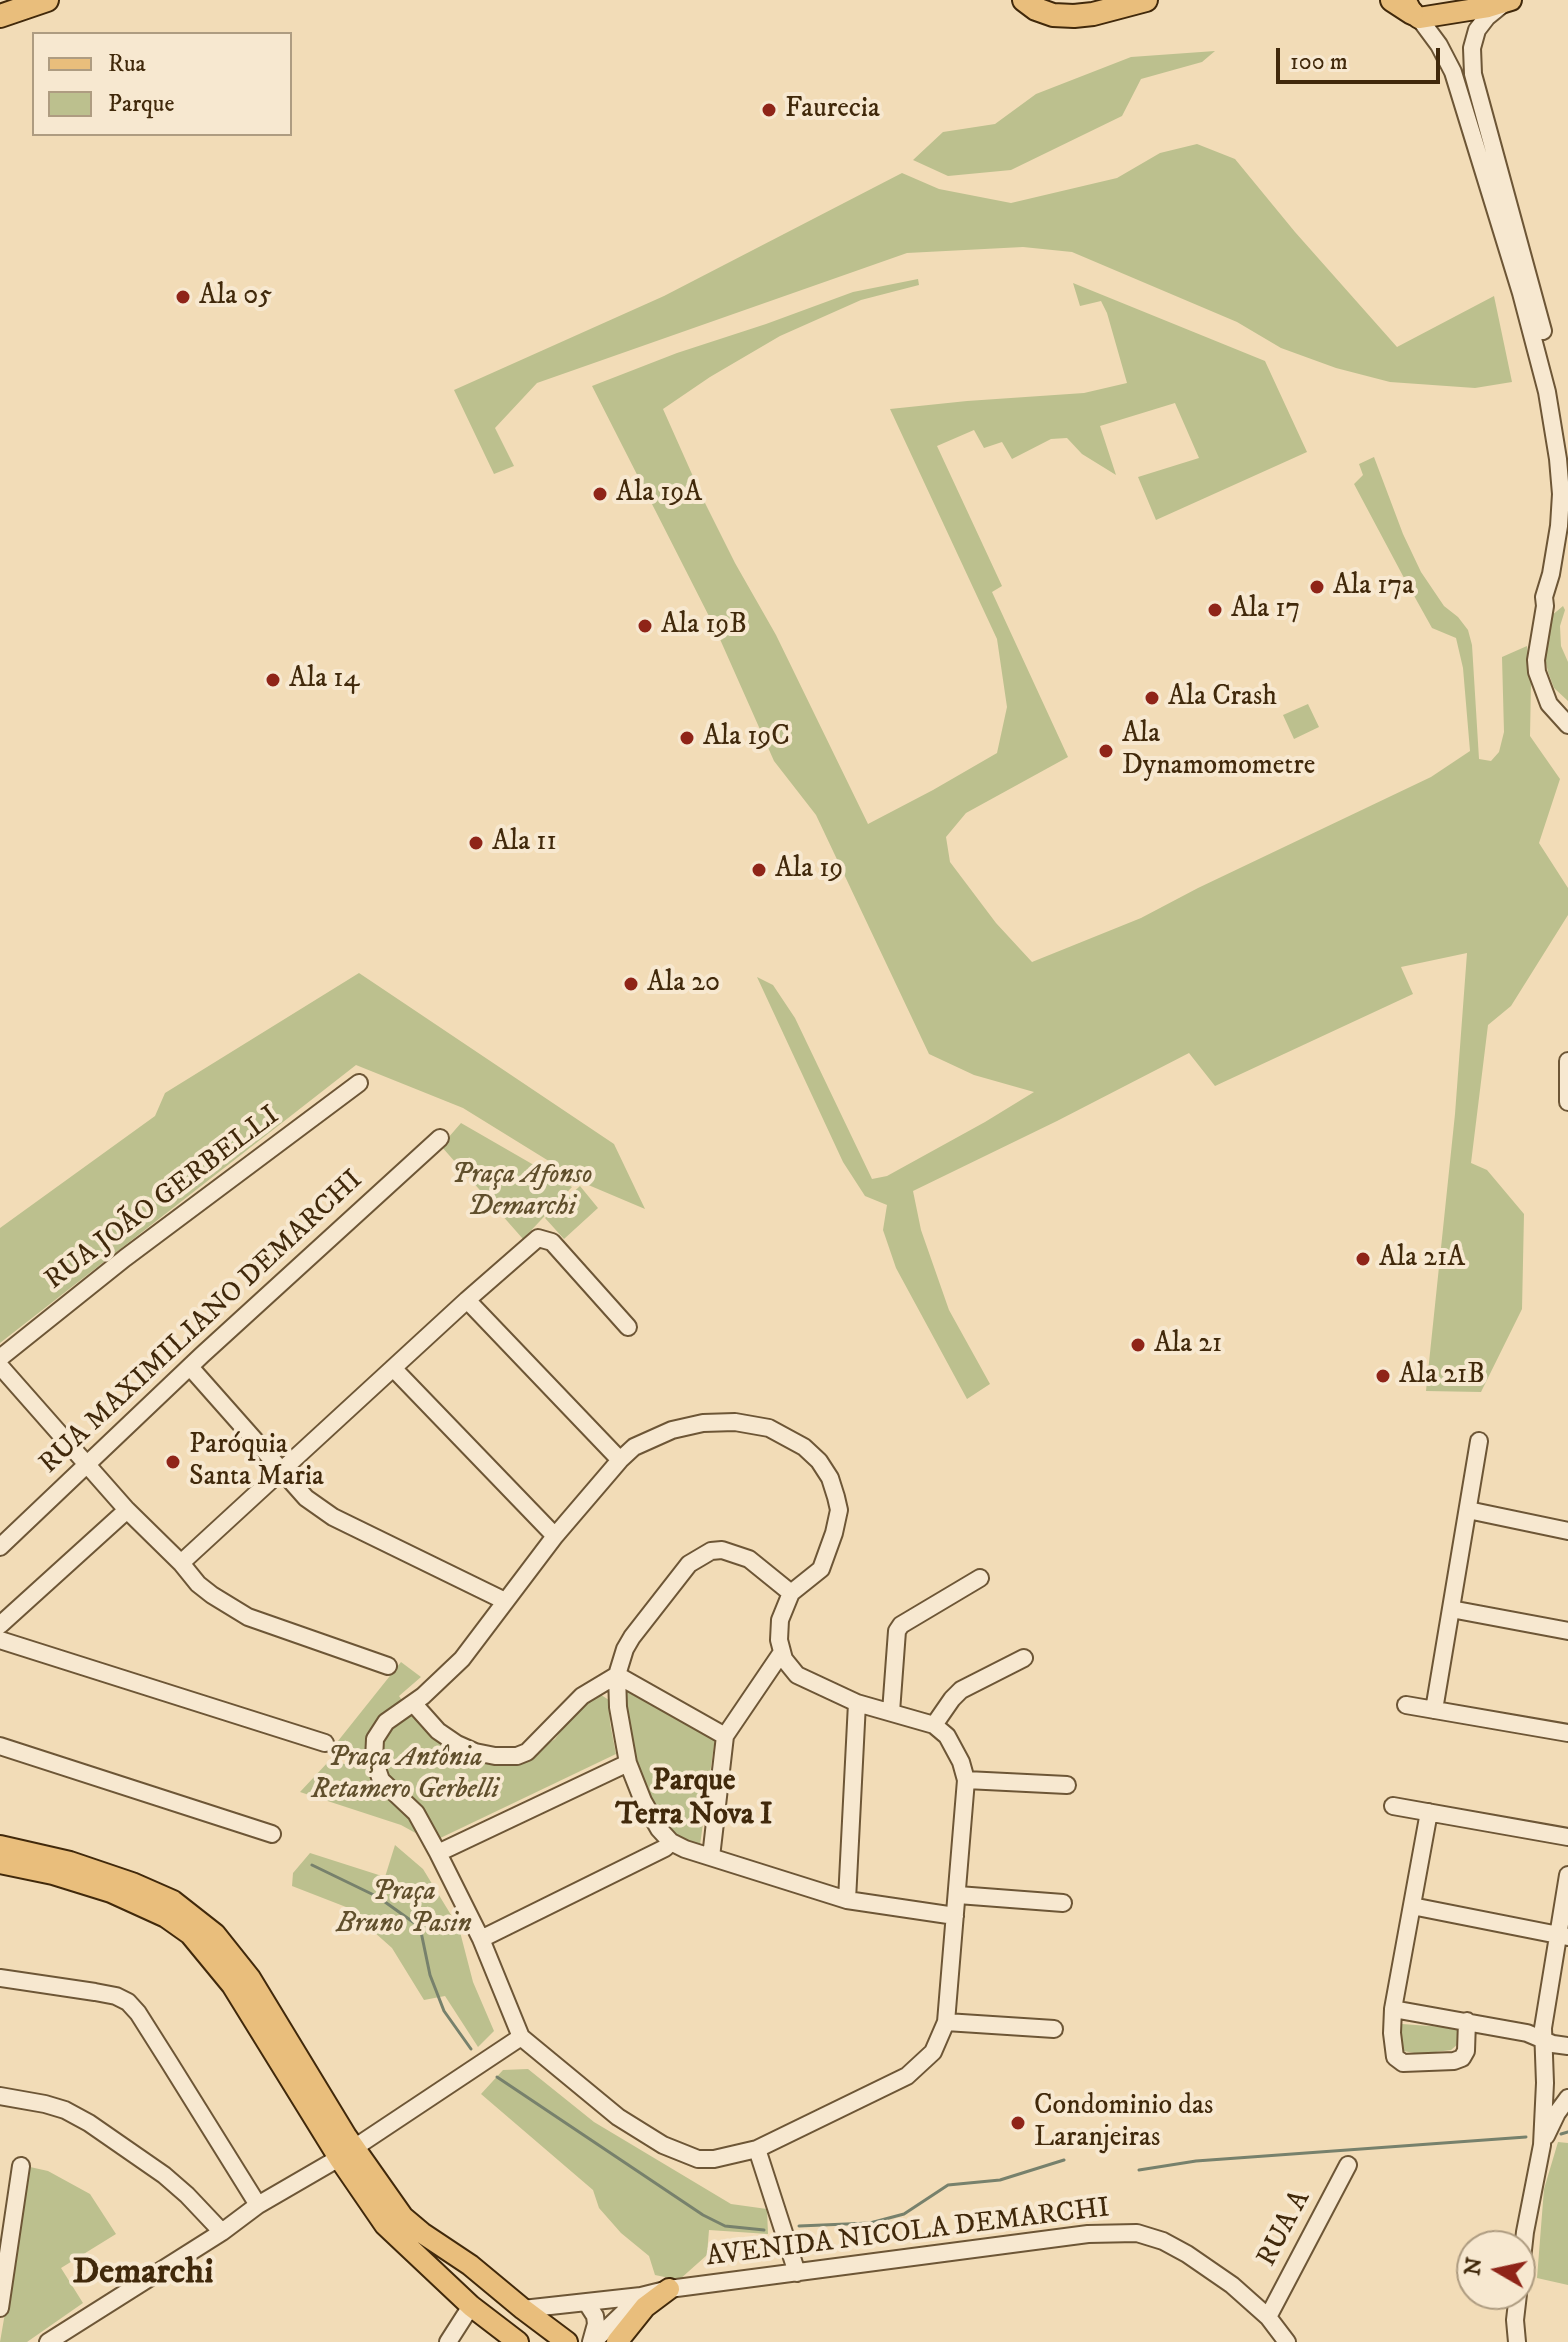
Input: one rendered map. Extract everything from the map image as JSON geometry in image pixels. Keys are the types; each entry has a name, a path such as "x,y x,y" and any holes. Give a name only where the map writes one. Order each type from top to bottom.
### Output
{"highway":[{"path":"0,16 47,0"},
{"path":"1024,0 1036,9 1053,15 1074,16 1146,0"},
{"path":"1064,0 1083,3 1099,0"},
{"path":"1392,0 1412,10"}],"main road":[{"path":"1412,10 1507,2"},
{"path":"0,1846 46,1855 111,1875 158,1894 190,1913 215,1934 250,1978 385,2225 471,2306 518,2342"},
{"path":"0,1863 53,1874 111,1892 154,1911 190,1934 223,1971 346,2152 403,2217 470,2265 567,2342"},
{"path":"617,2342 645,2307 669,2289"},
{"path":"471,2306 486,2297 523,2309"}],"street":[{"path":"1507,2 1487,17 1477,30 1472,48 1473,74 1534,294 1560,404 1568,454"},
{"path":"1412,10 1439,45 1453,72 1524,305 1547,392 1561,494 1559,526 1544,597 1536,660 1537,672 1549,704 1568,725"},
{"path":"1545,606 1552,599 1561,578 1568,539"},
{"path":"1549,704 1568,716"},
{"path":"1568,1061 1568,1102"},
{"name":"RUA JOÃO GERBELLI","path":"0,1358 125,1258 359,1083"},
{"name":"RUA MAXIMILIANO DEMARCHI","path":"0,1547 190,1367 440,1138"},
{"path":"181,1563 534,1240 543,1238 552,1242 628,1327"},
{"path":"467,1300 620,1460"},
{"path":"0,1366 127,1510 212,1595 248,1617 388,1666"},
{"path":"190,1367 306,1498 333,1517 505,1601"},
{"path":"393,1368 555,1536"},
{"path":"735,1422 769,1428 804,1447 819,1461 830,1478 839,1510 829,1552 821,1569 791,1593 780,1620 779,1640 784,1659 797,1675 857,1703 934,1725 947,1736 961,1762 966,1780 946,2022 933,2052 907,2076 757,2149 714,2159 683,2155 618,2117 521,2037 481,1939 438,1853 416,1813 381,1780 374,1760 375,1739 386,1722 413,1703 462,1659 555,1536 634,1447 672,1430 703,1423 735,1422"},
{"path":"1434,1710 1479,1441"},
{"path":"0,1625 127,1510"},
{"path":"1468,1510 1568,1531"},
{"path":"791,1593 749,1559 722,1550 701,1556 689,1564 632,1637 617,1675 618,1707 628,1763 643,1801 659,1829 671,1842 685,1849 847,1900 955,1916"},
{"path":"891,1712 897,1631 901,1625 980,1578"},
{"path":"1451,1609 1568,1631"},
{"path":"0,1640 325,1743"},
{"path":"711,1857 725,1736 782,1652"},
{"path":"934,1725 961,1690 1024,1658"},
{"path":"413,1703 438,1731 457,1744 485,1754 517,1756 535,1745 582,1696 617,1675"},
{"path":"617,1675 725,1736"},
{"path":"847,1900 857,1703"},
{"path":"1406,1705 1568,1733"},
{"path":"0,1746 272,1834"},
{"path":"438,1853 628,1763"},
{"path":"966,1780 1067,1785"},
{"path":"1393,1806 1568,1837"},
{"path":"1429,1812 1393,2009 1395,2057 1403,2063 1462,2058 1466,2051 1467,2021"},
{"path":"481,1939 665,1848 671,1842"},
{"path":"1525,2230 1542,2145 1545,2083 1543,2028 1563,1936 1568,1875"},
{"path":"958,1895 1063,1903"},
{"path":"1412,1906 1563,1936"},
{"path":"0,1978 95,1992 128,2002 138,2013 258,2205"},
{"path":"1393,2009 1527,2033 1568,2046"},
{"path":"946,2022 1054,2029"},
{"path":"48,2342 71,2337 258,2205 346,2152 521,2037"},
{"path":"1542,2145 1568,2097 1545,2083"},
{"path":"0,2096 65,2110 89,2123 164,2175 222,2232"},
{"path":"757,2149 797,2273"},
{"name":"RUA A","path":"1268,2317 1348,2165"},
{"path":"0,2308 21,2166"},
{"name":"AVENIDA NICOLA DEMARCHI","path":"523,2309 641,2296 669,2289 1088,2234 1137,2233 1163,2241 1187,2254 1232,2285 1268,2317 1287,2342"},
{"name":"AVENIDA NICOLA DEMARCHI","path":"592,2342 641,2296"},
{"path":"586,2302 595,2316 592,2342"},
{"path":"448,2342 471,2306"},
{"path":"1516,2310 1517,2342"}],"green space":[{"path":"1215,51 1202,62 1141,79 1122,116 1011,170 948,176 913,160 943,132 995,124 1036,94 1131,57"},
{"path":"1197,144 1235,159 1397,347 1494,296 1512,382 1475,388 1390,382 1336,368 1281,348 1237,322 1072,252 1023,247 907,253 537,383 495,428 514,466 494,474 454,390 664,296 902,173 939,189 1011,203 1117,178 1160,153"},
{"path":"918,279 919,285 861,300 780,336 663,409 704,501 776,635 868,824 997,753 1007,707 997,639 890,409 1084,393 1127,383 1101,301 1080,306 1073,283 1265,361 1307,452 1156,520 1138,477 1199,458 1175,403 1100,426 1116,475 1082,454 1067,438 1051,439 1012,459 1002,442 984,448 974,430 937,446 1002,586 992,592 1068,757 966,813 946,837 950,862 996,923 1032,962 1141,918 1431,777 1470,751 1463,668 1456,638 1432,628 1403,576 1354,484 1363,475 1359,464 1374,457 1421,572 1444,606 1468,630 1472,645 1479,759 1491,761 1499,752 1504,732 1502,657 1527,646 1531,682 1530,736 1560,779 1539,843 1568,888 1568,915 1511,1006 1488,1025 1471,1163 1487,1170 1524,1214 1522,1309 1481,1392 1426,1391 1455,1114 1467,953 1401,967 1413,994 1215,1086 1189,1053 913,1191 921,1230 949,1310 990,1384 967,1399 896,1268 883,1230 887,1205 865,1196 843,1162 757,977 773,985 795,1018 872,1179 887,1176 1034,1092 974,1075 929,1054 816,815 774,761 715,628 592,386 853,292"},
{"path":"1563,606 1561,646 1568,662 1568,701 1554,688 1545,658 1551,616"},
{"path":"1308,704 1319,727 1294,739 1283,715"},
{"path":"359,973 614,1144 645,1209 586,1184 463,1108 356,1065 0,1343 0,1228 155,1116 165,1093"},
{"name":"Praça Afonso Demarchi","path":"461,1123 572,1187 523,1239 441,1146"},
{"path":"580,1186 598,1208 564,1239 545,1218"},
{"name":"Praça Antônia Retamero Gerbelli","path":"401,1662 421,1677 399,1696 413,1716 427,1732 471,1758 540,1749 555,1739 577,1709 598,1693 609,1700 616,1754 432,1842 401,1825 300,1792 329,1761 355,1766 356,1758 334,1746"},
{"path":"626,1687 715,1738 700,1845 669,1836 646,1789 627,1721"},
{"name":"Praça Bruno Pasin","path":"395,1845 423,1869 459,1928 473,1982 494,2031 478,2047 445,1996 424,2000 392,1948 346,1907 292,1886 293,1873 310,1853 385,1877"},
{"path":"1402,2024 1457,2028 1458,2044 1451,2050 1420,2054 1403,2051 1398,2037"},
{"path":"528,2069 594,2122 731,2204 767,2209 768,2234 709,2230 707,2255 679,2280 655,2275 649,2256 621,2233 599,2208 593,2190 481,2094 503,2070"},
{"path":"1558,2142 1568,2143 1568,2285 1537,2278 1544,2189"},
{"path":"30,2167 48,2171 90,2194 116,2234 61,2268 83,2303 27,2342 0,2342"}],"waterway":[{"path":"312,1865 378,1897 420,1927 430,1975 444,2011 471,2049"},
{"path":"497,2077 703,2215 725,2226 764,2230"},
{"path":"1561,2134 1568,2132"},
{"path":"1139,2170 1196,2161 1526,2137"},
{"path":"799,2226 870,2223 904,2214 948,2185 1000,2180 1064,2160"}],"place":[{"name":"Faurecia","path":"769,110"},
{"name":"Ala 05","path":"183,297"},
{"name":"Ala 19A","path":"600,494"},
{"name":"Ala 17a","path":"1317,587"},
{"name":"Ala 17","path":"1215,610"},
{"name":"Ala 19B","path":"645,626"},
{"name":"Ala 14","path":"273,680"},
{"name":"Ala Crash","path":"1152,698"},
{"name":"Ala 19C","path":"687,738"},
{"name":"Ala Dynamomometre","path":"1106,751"},
{"name":"Ala 11","path":"476,843"},
{"name":"Ala 19","path":"759,870"},
{"name":"Ala 20","path":"631,984"},
{"name":"Ala 21A","path":"1363,1259"},
{"name":"Ala 21","path":"1138,1345"},
{"name":"Ala 21B","path":"1383,1376"},
{"name":"Paróquia Santa Maria","path":"173,1462"},
{"name":"Condominio das Laranjeiras","path":"1018,2123"}],"district":[{"name":"Parque Terra Nova I","path":"694,1800"},
{"name":"Demarchi","path":"143,2275"}]}
